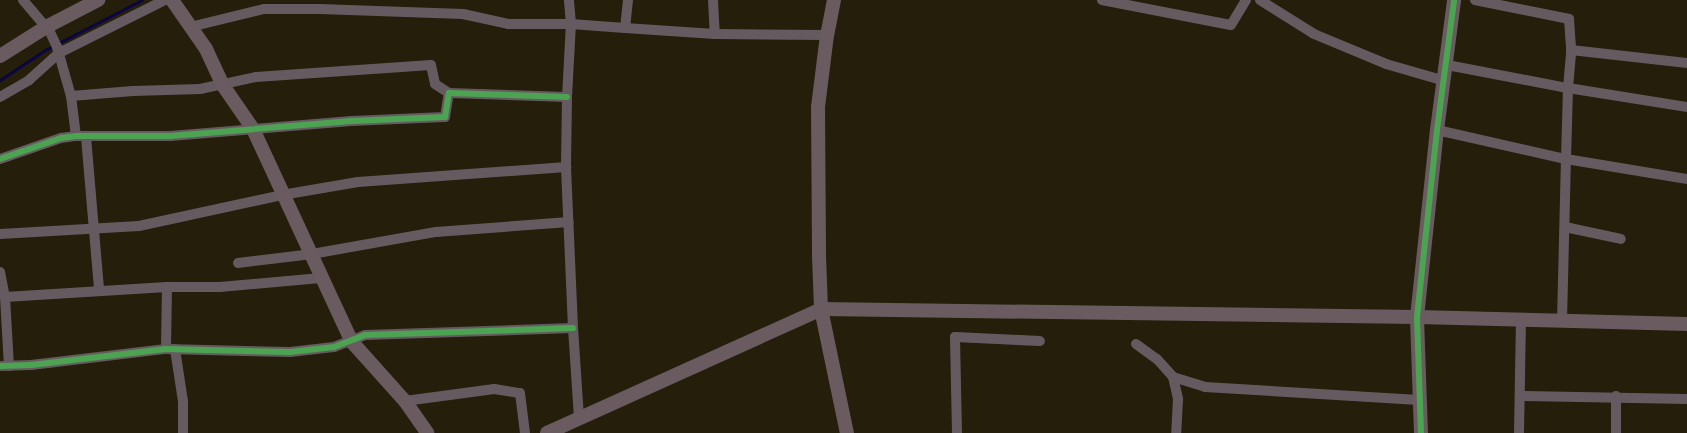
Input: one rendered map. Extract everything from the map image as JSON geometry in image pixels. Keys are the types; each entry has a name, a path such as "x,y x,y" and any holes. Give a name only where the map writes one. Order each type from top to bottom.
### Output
{"main road":[{"path":"0,56 98,0"},
{"path":"172,0 206,50 222,84 253,129 352,342 405,401 424,433"},
{"path":"834,0 827,35 818,107 821,309 847,433"},
{"path":"1421,433 1417,318 1437,130 1445,81 1454,0"},
{"path":"547,433 620,402 725,350 821,309 1687,324"}],"street":[{"path":"22,0 48,29 58,50 71,96 81,136 95,227 99,290"},
{"path":"0,97 29,80 58,50 165,0"},
{"path":"569,0 571,24 566,167 579,418"},
{"path":"625,28 628,0"},
{"path":"713,0 714,34"},
{"path":"1102,0 1231,25 1246,0"},
{"path":"1260,0 1314,34 1386,64 1445,81"},
{"path":"1475,0 1570,19 1571,50 1568,88 1562,321"},
{"path":"190,27 264,9 320,9 463,14 508,24 571,24 714,34 827,35"},
{"path":"1571,50 1687,63"},
{"path":"71,96 133,91 200,89 256,77 431,65 435,84 449,93 567,97"},
{"path":"1447,65 1568,88 1687,107"},
{"path":"0,159 61,138 81,136 170,136 351,121 445,117 449,93"},
{"path":"1437,130 1566,159 1687,179"},
{"path":"0,234 95,227 140,226 282,194 358,182 566,167"},
{"path":"238,262 312,254 436,232 569,222"},
{"path":"1565,227 1621,239"},
{"path":"0,272 5,297 5,366 170,349 290,352 334,347 352,342 365,334 573,328"},
{"path":"5,297 167,286 220,288 321,278"},
{"path":"167,286 170,349 183,401 183,433"},
{"path":"1519,433 1521,320"},
{"path":"957,433 955,337 1040,341"},
{"path":"1136,344 1157,359 1173,376 1205,388 1419,400"},
{"path":"1173,376 1178,399 1176,433"},
{"path":"405,401 494,389 520,393 525,433"},
{"path":"1520,396 1616,396 1687,399"},
{"path":"1616,396 1616,433"}],"waterway":[{"path":"0,80 45,50 142,0"}],"cycle path":[{"path":"1421,433 1417,317 1437,130 1454,0"},
{"path":"0,159 61,138 76,136 170,136 351,121 445,117 449,93 567,97"},
{"path":"0,366 31,365 166,349 290,352 334,347 365,335 573,328"}]}
